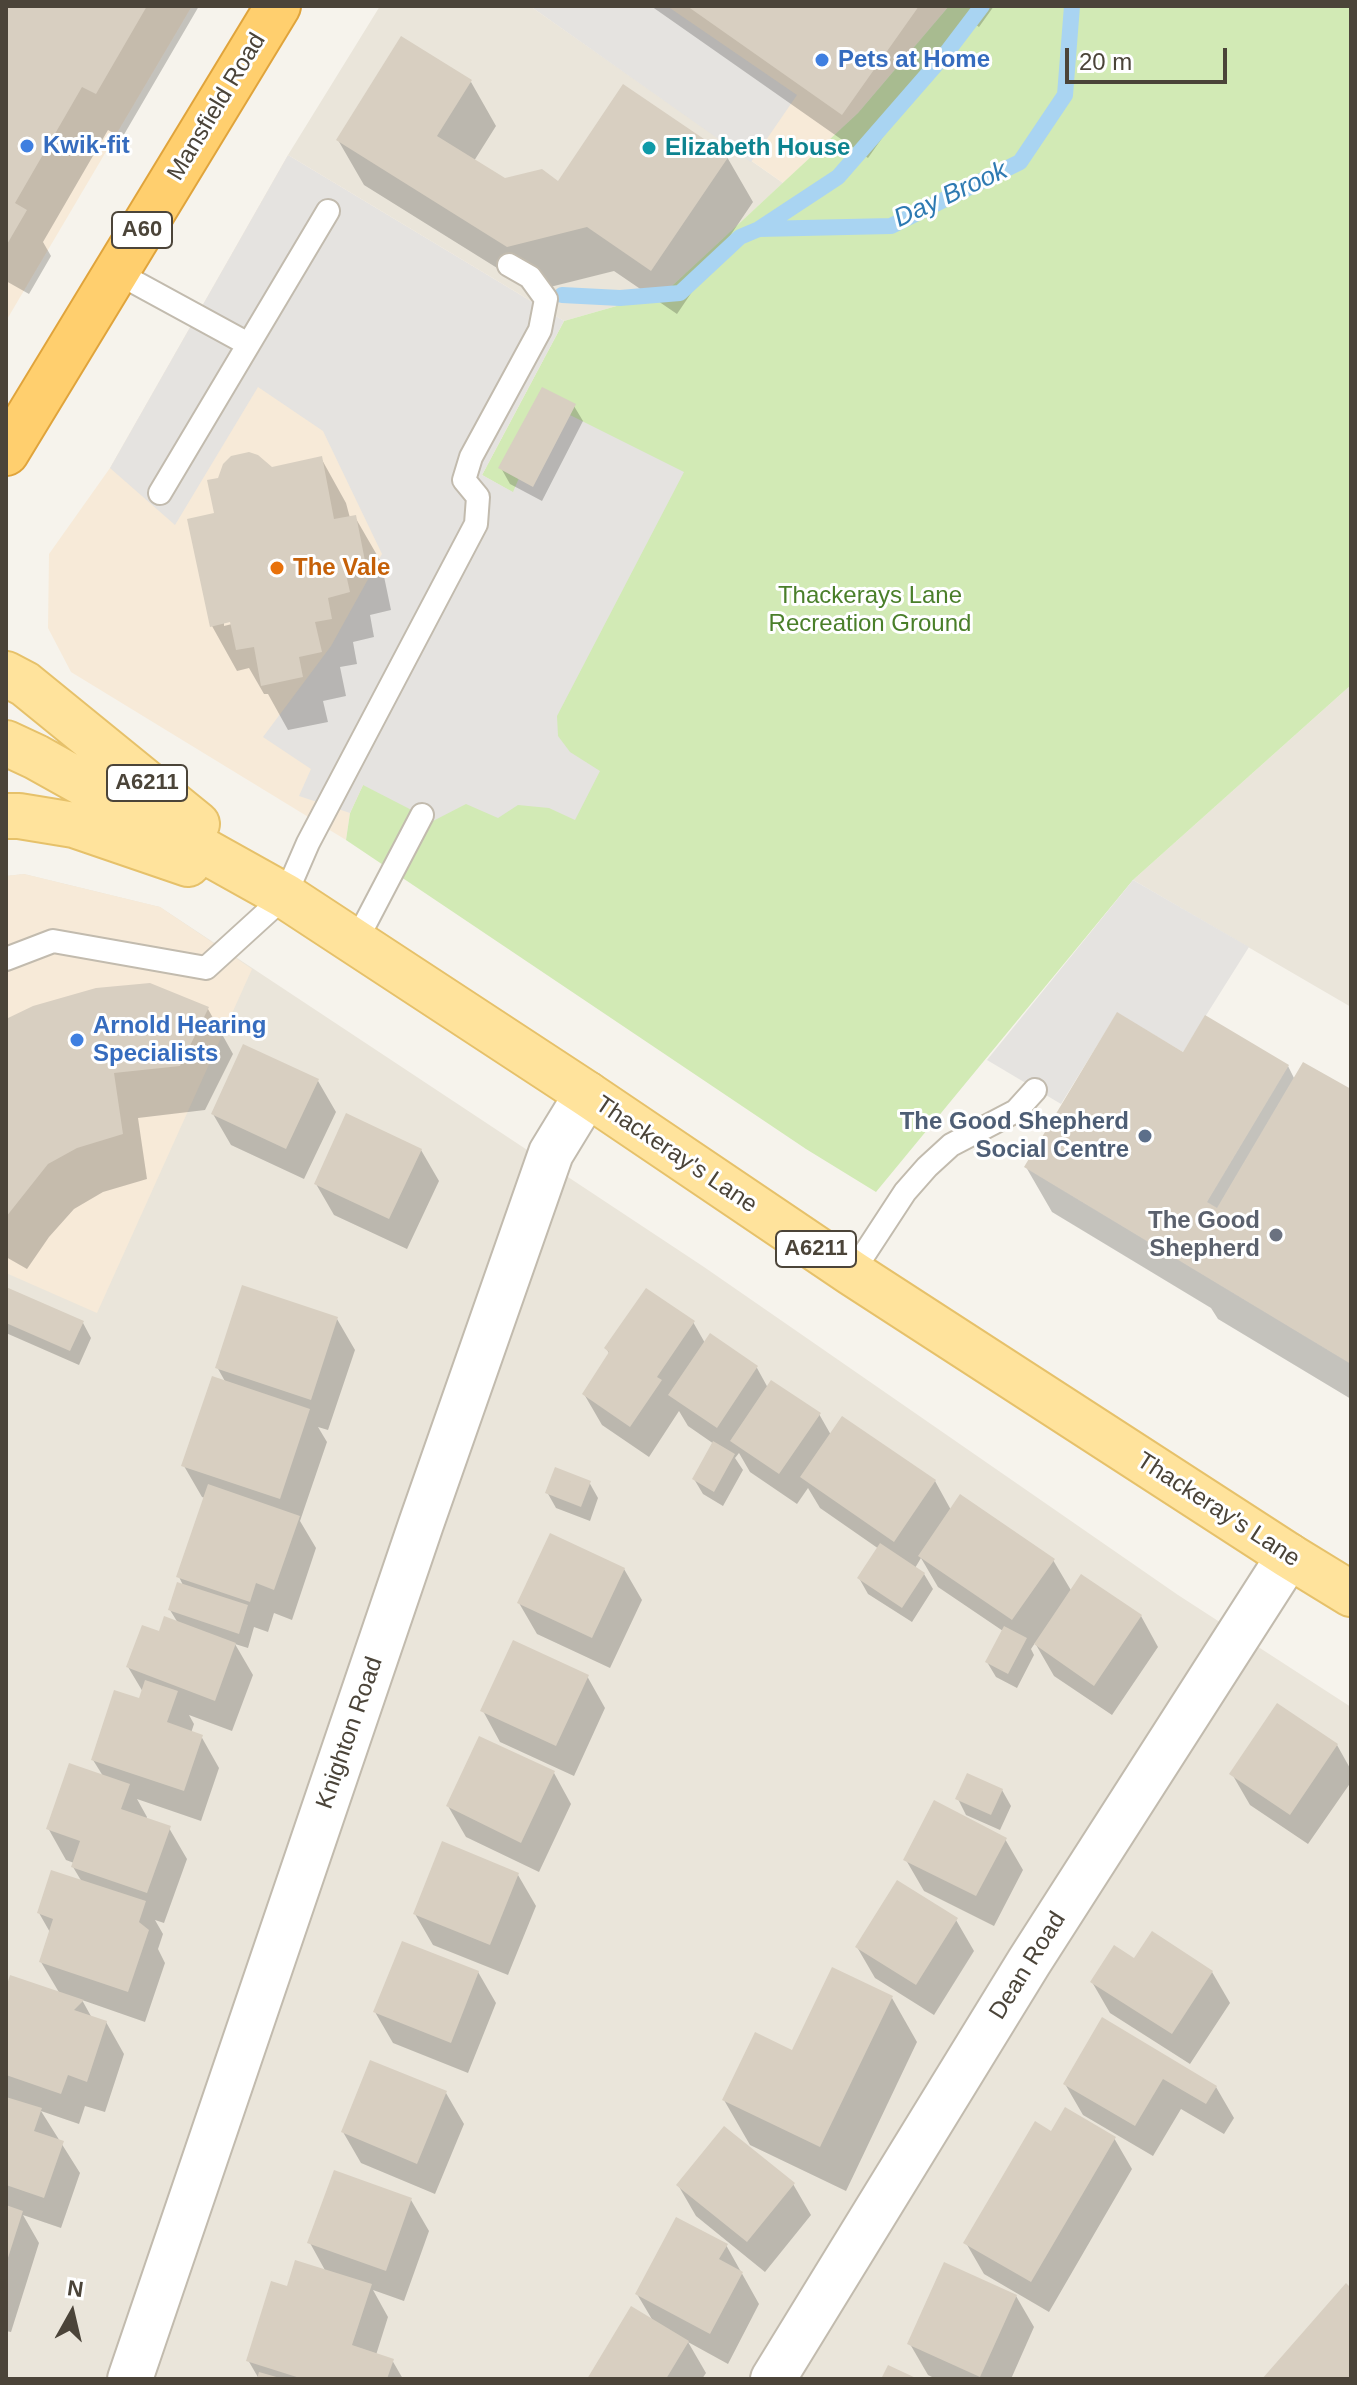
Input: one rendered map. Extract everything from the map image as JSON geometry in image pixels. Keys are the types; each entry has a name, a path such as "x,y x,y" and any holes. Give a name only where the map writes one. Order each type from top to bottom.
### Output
{"highway":[{"name":"Mansfield Road","path":"6,453 278,6"}],"main road":[{"name":"Thackeray's Lane","path":"6,674 25,684 285,896"},
{"name":"Thackeray's Lane","path":"6,743 285,896 852,1273 1351,1594"},
{"name":"Thackeray's Lane","path":"6,816 74,825 285,896"}],"street":[{"name":"Knighton Road","path":"130,2379 421,1524 551,1153 587,1094"},
{"name":"Dean Road","path":"773,2379 1029,1962 1289,1556"}],"lane":[{"path":"160,493 328,211"},
{"path":"6,959 53,941 206,968 285,896 308,843 476,524 478,497 464,480 471,457 540,330 546,299 530,277 509,265"},
{"path":"116,272 248,344"},
{"path":"355,943 422,815"},
{"path":"852,1273 905,1192 927,1167 951,1145 1016,1111 1035,1090"}],"shaded area":[{"path":"6,6 192,6 6,321"},
{"path":"380,6 530,6 783,183 660,297 648,297 564,321 288,155"},
{"path":"530,6 949,6 858,113 783,183"},
{"path":"530,6 667,6 797,95 751,162"},
{"path":"288,155 564,321 482,475 513,492 350,813 346,840 71,672 48,628 49,554 110,468"},
{"path":"288,155 564,321 482,475 513,492 550,405 684,472 557,716 558,736 570,752 600,771 575,820 549,808 518,805 498,818 466,804 433,821 363,785 350,813 299,796 311,769 263,737 331,646 382,554 323,431 258,387 175,525 110,468"},
{"path":"1351,685 1351,1007 1133,880"},
{"path":"24,874 160,907 704,1267 1178,1595 1351,1707 1351,2379 6,2379 6,876"},
{"path":"24,874 160,907 252,969 97,1313 6,1273 6,876"},
{"path":"1133,880 1249,947 1183,1052 1117,1013 1061,1104 987,1060"}],"green space":[{"name":"Thackerays Lane Recreation Ground","path":"949,6 1351,6 1351,685 1133,880 876,1192 806,1149 346,840 350,813 363,785 512,492 482,475 564,321 648,297 660,297 858,113"}],"building":[{"name":"Kwik-fit","path":"6,6 147,6 96,94 82,87 15,203 27,210 6,246"},
{"name":"Pets at Home","path":"687,6 919,6 842,115"},
{"name":"Elizabeth House","path":"401,36 472,80 437,136 505,178 542,169 558,181 623,84 729,156 651,271 587,227 507,247 336,140"},
{"path":"542,387 576,404 533,487 498,468"},
{"name":"The Vale","path":"249,452 258,455 272,467 322,456 334,519 356,515 366,566 345,570 350,592 328,598 332,619 315,622 322,652 299,657 303,677 261,686 254,647 236,650 230,622 210,627 187,519 214,513 207,480 218,478 223,464 231,456"},
{"path":"150,983 209,1007 180,1066 114,1073 123,1134 77,1148 48,1164 6,1217 6,1019 33,1006 96,988"},
{"path":"1117,1012 1183,1052 1205,1015 1289,1065 1207,1202 1217,1208 1303,1062 1351,1089 1351,1364 1024,1167"},
{"path":"243,1044 319,1079 286,1149 211,1114"},
{"path":"346,1113 422,1149 389,1219 314,1184"},
{"path":"242,1285 338,1317 311,1400 215,1368"},
{"path":"6,1287 84,1321 70,1351 6,1323"},
{"path":"646,1288 695,1321 657,1377 662,1380 630,1427 582,1394 609,1352 604,1348"},
{"path":"710,1333 758,1366 717,1428 668,1395"},
{"path":"212,1376 310,1409 280,1499 181,1466"},
{"path":"771,1380 821,1413 779,1474 730,1441"},
{"path":"842,1416 936,1480 894,1542 800,1477"},
{"path":"713,1441 735,1454 714,1492 692,1479"},
{"path":"555,1467 591,1481 581,1507 545,1493"},
{"path":"208,1484 300,1516 274,1590 256,1583 250,1602 176,1577"},
{"path":"960,1494 1055,1559 1012,1620 918,1556"},
{"path":"550,1533 625,1568 592,1638 517,1603"},
{"path":"880,1543 925,1573 902,1608 857,1578"},
{"path":"1081,1574 1142,1615 1094,1686 1034,1644"},
{"path":"177,1582 248,1605 239,1634 168,1610"},
{"path":"164,1616 236,1643 215,1701 126,1667 142,1625 159,1631"},
{"path":"1004,1626 1027,1638 1008,1674 985,1662"},
{"path":"513,1640 589,1675 556,1746 480,1711"},
{"path":"145,1680 178,1691 167,1722 203,1735 184,1791 91,1760 114,1690 139,1698"},
{"path":"1277,1703 1338,1744 1290,1815 1229,1774"},
{"path":"479,1736 555,1771 521,1843 446,1806"},
{"path":"69,1763 130,1784 121,1809 171,1826 147,1893 71,1867 80,1841 46,1829"},
{"path":"967,1773 1003,1789 991,1815 955,1799"},
{"path":"934,1800 1007,1838 976,1896 903,1860"},
{"path":"442,1841 519,1873 490,1945 413,1914"},
{"path":"51,1870 146,1901 139,1922 149,1930 128,1992 39,1962 53,1919 37,1913"},
{"path":"897,1880 958,1918 916,1985 855,1947"},
{"path":"1152,1931 1213,1971 1172,2034 1090,1982 1114,1945 1134,1958"},
{"path":"402,1941 479,1971 451,2043 373,2012"},
{"path":"832,1967 893,1996 820,2147 722,2100 755,2032 792,2050"},
{"path":"10,1975 84,2000 74,2010 107,2021 87,2082 68,2075 61,2094 6,2075 6,1988"},
{"path":"1102,2017 1217,2086 1206,2104 1163,2079 1135,2126 1063,2084"},
{"path":"370,2060 447,2091 417,2164 341,2132"},
{"path":"6,2097 42,2108 34,2131 64,2141 44,2198 6,2185"},
{"path":"1065,2107 1116,2137 1031,2282 963,2243 1035,2121 1051,2131"},
{"path":"724,2126 795,2183 747,2242 676,2185"},
{"path":"334,2170 412,2198 386,2271 307,2243"},
{"path":"6,2205 23,2211 7,2261 6,2261"},
{"path":"676,2217 728,2244 719,2259 743,2272 710,2334 635,2294"},
{"path":"295,2260 372,2284 352,2345 394,2359 387,2379 303,2379 246,2361 271,2281 287,2286"},
{"path":"944,2262 1017,2295 980,2377 907,2344"},
{"path":"1346,2283 1351,2288 1351,2379 1262,2379"},
{"path":"631,2306 689,2341 666,2379 587,2379"},
{"path":"888,2365 918,2379 881,2379"},
{"path":"259,2372 280,2378 280,2379 257,2379"}],"waterway":[{"name":"Day Brook","path":"759,229 838,177 947,52 982,6"},
{"name":"Day Brook","path":"562,295 620,298 680,293 740,237 759,229 891,226 1020,162 1065,95 1072,6"}],"place":[{"name":"Pets at Home","path":"822,60"},
{"name":"Kwik-fit","path":"27,146"},
{"name":"Elizabeth House","path":"649,148"},
{"name":"The Vale","path":"277,568"},
{"name":"Arnold Hearing Specialists","path":"77,1040"},
{"name":"The Good Shepherd Social Centre","path":"1145,1136"},
{"name":"The Good Shepherd","path":"1276,1235"}]}
